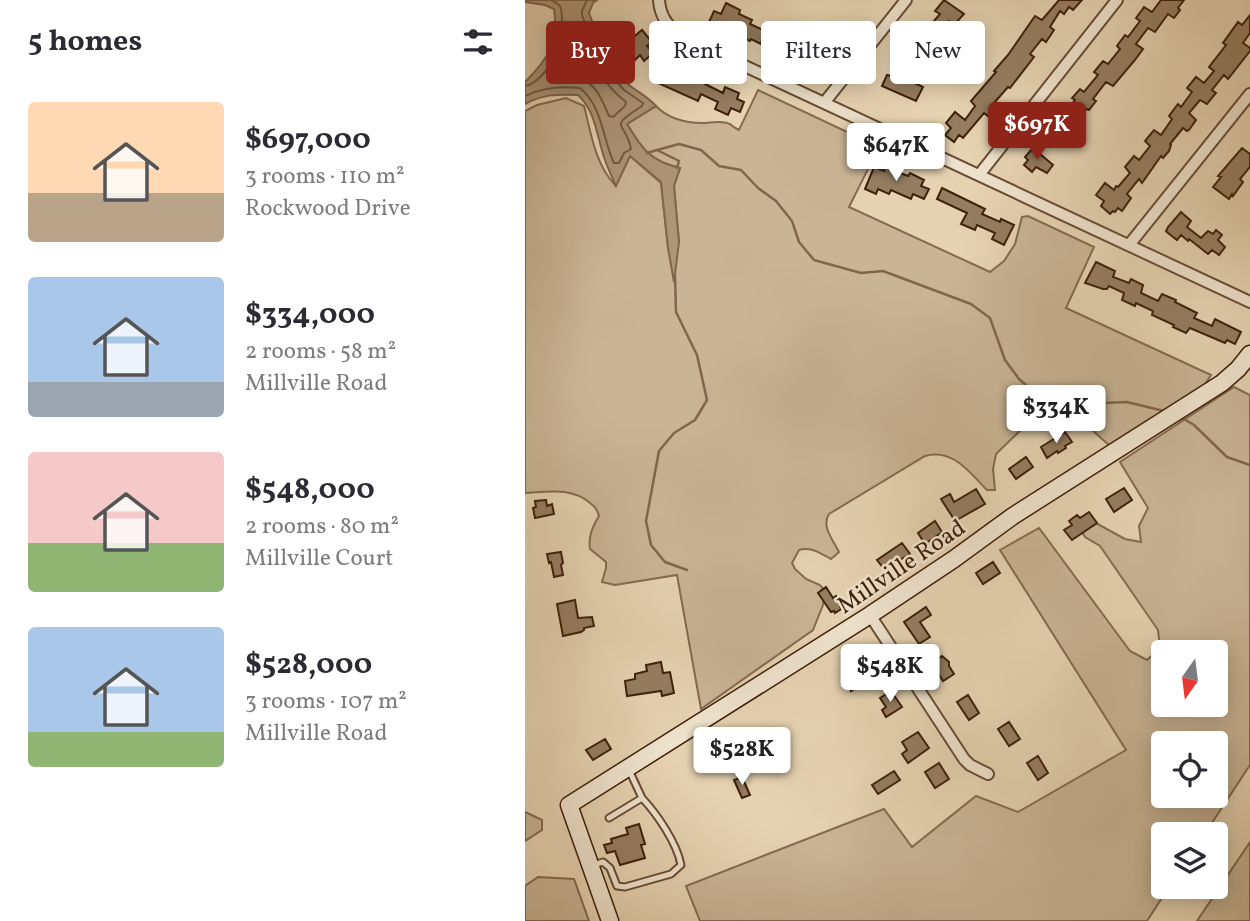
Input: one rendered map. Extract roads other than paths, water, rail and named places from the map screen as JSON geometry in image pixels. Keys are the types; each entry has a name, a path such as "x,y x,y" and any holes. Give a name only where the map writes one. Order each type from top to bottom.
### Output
{"street":[{"path":"659,0 662,14 677,34 1250,302"},
{"path":"824,103 906,0"},
{"path":"979,175 1118,0"},
{"path":"1129,245 1250,94"},
{"name":"Millville Road","path":"591,865 569,805 870,615 1013,516 1222,383 1250,354"},
{"path":"870,615 964,759 988,774"},
{"path":"591,865 610,921"}],"lane":[{"path":"591,865 603,862 610,868 617,886 625,887 671,874 681,865 678,852 642,798 627,767"},
{"path":"609,818 642,798"}],"water":[{"path":"597,0 589,13 592,21 555,21 554,9 525,2"},
{"path":"546,58 546,84 628,84 656,106 627,124 637,140 654,158 680,168 674,186 679,242 674,282 661,182 630,156 616,186 589,109 578,95 550,95 525,104 525,82"}],"waterway":[{"path":"657,150 679,144 701,150 719,166 741,170 758,188 776,201 792,221 799,242 814,260 861,273 883,271 971,304 990,318 1005,360 1019,379 1036,394 1080,404 1127,402 1164,411"},
{"path":"647,153 657,150 679,161 677,168"},
{"path":"675,275 676,312 697,355 707,400 695,420 674,433 659,451 646,521 651,545 665,562 687,570"},
{"path":"1179,416 1194,425 1227,457 1250,465"}]}
